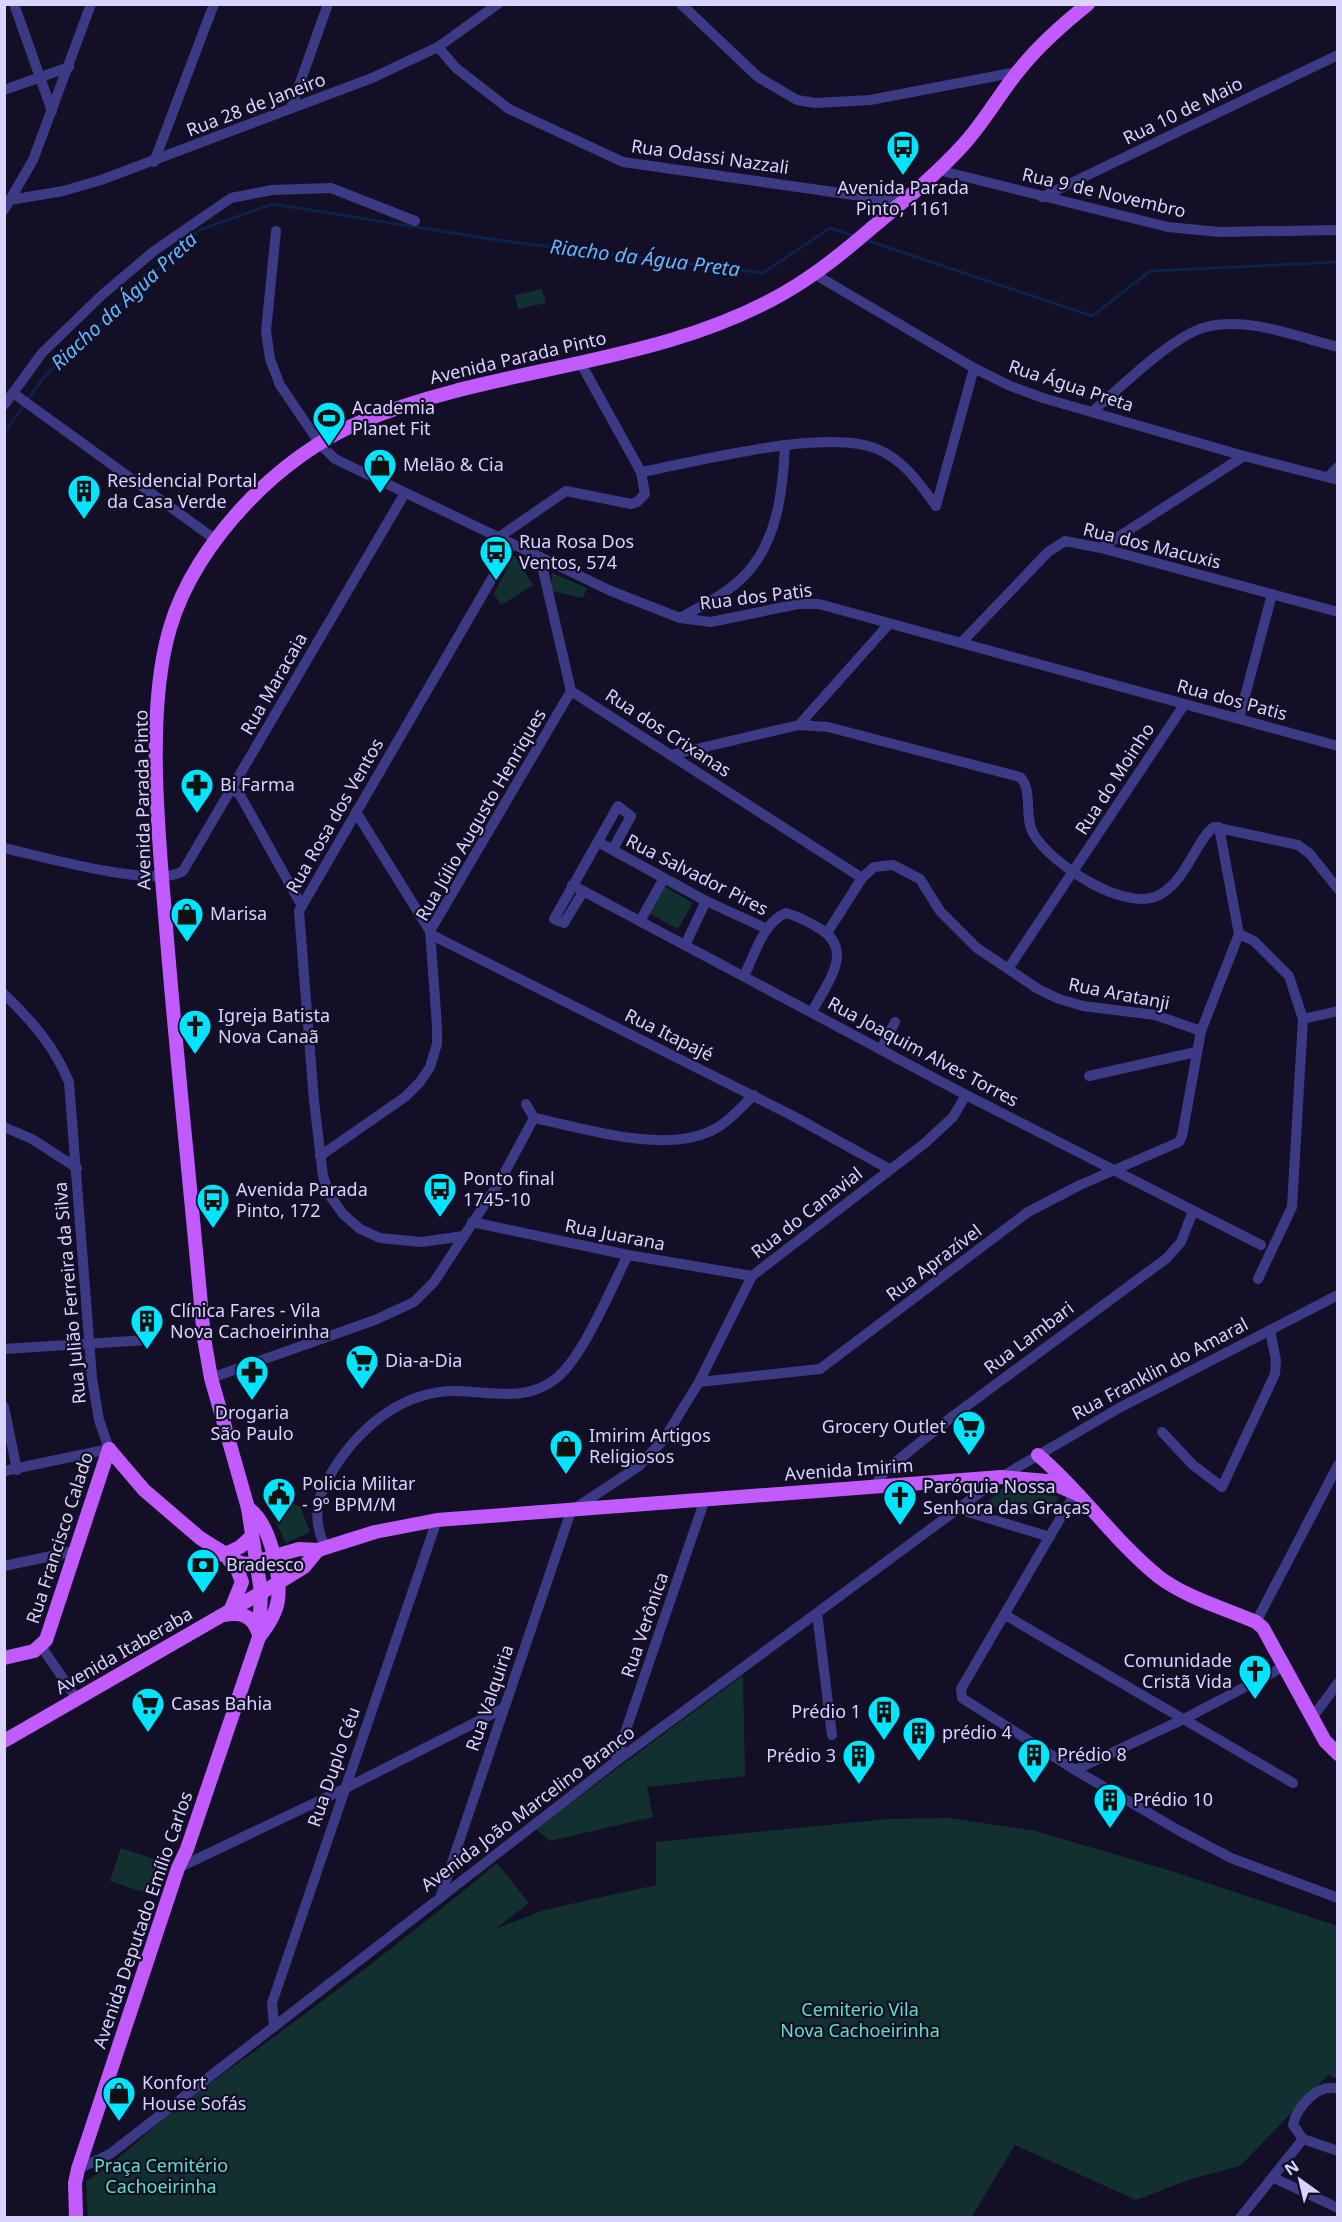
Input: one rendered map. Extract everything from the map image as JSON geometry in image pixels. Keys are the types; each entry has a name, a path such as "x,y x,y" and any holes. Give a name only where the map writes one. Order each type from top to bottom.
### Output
{"main road":[{"name":"Avenida Parada Pinto","path":"261,1592 248,1508 212,1378 204,1338 162,877 156,744 160,689 168,632 176,610 216,540 258,491 284,468 320,444 361,422 420,399 681,336 754,310 816,275 938,170 985,119 1017,72 1057,28 1088,4"},
{"name":"Rua Francisco Calado","path":"41,1646 46,1640 109,1449"},
{"name":"Rua Julião Ferreira da Silva","path":"109,1449 120,1466 144,1490 223,1554 240,1563 256,1562"},
{"path":"1038,1455 1075,1492"},
{"name":"Avenida Imirim","path":"256,1562 299,1549 321,1549 392,1528 437,1520 1001,1477 1047,1481 1075,1492 1118,1539 1160,1577 1187,1593 1256,1622"},
{"name":"Avenida Parada Pinto","path":"248,1508 259,1517 274,1557 278,1583"},
{"path":"251,1537 240,1547 223,1554 237,1569 242,1582 225,1612 247,1615 255,1624 259,1637"},
{"name":"Avenida Imirim","path":"261,1592 304,1567 321,1549"},
{"name":"Avenida Deputado Emílio Carlos","path":"259,1637 269,1625 278,1602 278,1583"},
{"name":"Avenida Deputado Emílio Carlos","path":"76,2217 75,2183 78,2169 178,1868 187,1849 259,1637 261,1592"},
{"name":"Avenida Itaberaba","path":"4,1741 261,1592"},
{"path":"1256,1622 1267,1634 1325,1742 1338,1754"},
{"path":"4,1658 41,1646"}],"street":[{"path":"14,4 51,111"},
{"path":"7,204 33,160 91,4"},
{"path":"153,162 214,4"},
{"path":"291,108 328,4"},
{"name":"Rua 28 de Janeiro","path":"7,204 63,191 153,162 372,78 438,47 498,4"},
{"path":"681,4 758,77 797,100 815,104 870,100 1017,72"},
{"name":"Rua Odassi Nazzali","path":"438,47 456,68 509,109 622,162 903,202"},
{"name":"Rua 10 de Maio","path":"1042,197 1338,55"},
{"path":"4,90 69,67"},
{"name":"Rua 9 de Novembro","path":"938,170 1042,197 1194,231 1338,230"},
{"path":"4,405 42,353 102,295 154,251 231,198 272,190 330,189 415,222"},
{"name":"Rua dos Patis","path":"276,231 266,331 270,359 280,385 320,444 335,459 405,493 611,591 680,618 711,622 807,603 1338,746"},
{"name":"Rua Água Preta","path":"816,275 974,368 1043,398 1244,456 1333,478"},
{"path":"1092,412 1179,340 1207,326 1255,326 1338,347"},
{"path":"499,537 566,491 591,494 618,502 637,502 646,489 641,472 580,362"},
{"path":"641,472 785,445 829,441 855,442 877,448 894,458 910,472 936,506 974,368"},
{"path":"13,393 216,540"},
{"path":"680,618 730,587 745,575 757,559 768,538 781,498 785,445"},
{"path":"1101,548 1244,456"},
{"path":"1333,478 1338,466"},
{"name":"Rua Maracaia","path":"162,877 174,876 183,872 405,493"},
{"name":"Rua dos Macuxis","path":"961,643 1060,542 1101,548 1338,612"},
{"name":"Rua Rosa dos Ventos","path":"464,1236 421,1242 400,1242 380,1238 360,1229 343,1214 330,1196 323,1176 320,1156 299,911 512,544"},
{"path":"540,557 571,691"},
{"path":"1239,719 1272,594"},
{"path":"799,725 889,624"},
{"name":"Rua dos Crixanas","path":"571,691 862,878"},
{"name":"Rua Júlio Augusto Henriques","path":"320,1156 405,1096 430,1067 437,1044 431,933 571,691"},
{"name":"Rua do Moinho","path":"1008,969 1184,705"},
{"path":"671,755 799,725 828,727 1020,777 1026,786 1032,832 1054,858 1074,872 1123,898 1149,899 1161,895 1175,884 1211,829 1219,827 1298,845 1310,854 1338,889"},
{"path":"233,790 240,795 302,906"},
{"path":"583,892 564,923 554,918 618,806 631,816 613,849"},
{"path":"356,812 431,933"},
{"path":"1089,1076 1196,1052 1201,1031 1239,934 1219,827"},
{"name":"Rua Salvador Pires","path":"597,842 706,901 767,929 777,918 786,913 827,933"},
{"path":"4,848 149,878 162,877"},
{"name":"Rua Aratanji","path":"827,933 862,878 874,867 883,864 893,865 920,879 940,911 955,927 1008,969 1059,999 1083,1006 1155,1015 1201,1031"},
{"path":"640,921 664,878"},
{"name":"Rua Joaquim Alves Torres","path":"572,885 966,1095 1261,1245"},
{"path":"685,945 706,901"},
{"path":"744,976 767,929"},
{"name":"Rua Itapajé","path":"431,933 754,1095 889,1169"},
{"path":"812,1012 837,962 838,951 827,933"},
{"path":"1239,934 1254,941 1288,976 1303,1019 1292,1207 1258,1279"},
{"path":"4,994 36,1024 61,1062 69,1082 77,1168"},
{"path":"1303,1019 1338,1011"},
{"path":"881,1049 895,1022"},
{"name":"Rua Aprazível","path":"699,1382 820,1369 1028,1212 1115,1170 1173,1146 1182,1136 1196,1052"},
{"path":"526,1104 534,1118 636,1138 676,1140 695,1137 711,1131 725,1122 754,1095"},
{"name":"Rua do Canavial","path":"572,1511 639,1466 664,1439 699,1382 752,1276 939,1132 953,1117 966,1095"},
{"path":"212,1378 375,1320 414,1302 434,1282 500,1181 534,1118"},
{"name":"Rua Julião Ferreira da Silva","path":"4,1127 32,1139 77,1168 97,1409 109,1449"},
{"name":"Rua Lambari","path":"875,1485 887,1468 953,1416 1167,1258 1181,1242 1193,1211"},
{"name":"Rua Juarana","path":"472,1222 628,1255 752,1276"},
{"path":"321,1549 316,1522 322,1492 335,1466 357,1437 376,1419 398,1405 420,1398 455,1391 508,1396 526,1394 555,1379 573,1359 587,1336 628,1255"},
{"name":"Rua Franklin do Amaral","path":"1001,1477 1119,1408 1338,1295"},
{"path":"1162,1432 1193,1465 1222,1487 1275,1374 1276,1362 1270,1330"},
{"path":"4,1349 147,1340"},
{"path":"4,1407 17,1470"},
{"path":"4,1471 109,1449"},
{"path":"1256,1622 1338,1465"},
{"name":"Avenida João Marcelino Branco","path":"78,2169 91,2165 110,2154 615,1762 1001,1477"},
{"path":"606,1488 606,1496 613,1507"},
{"path":"1075,1492 961,1689 962,1698 1075,1770 1178,1830 1232,1858 1338,1898"},
{"name":"Rua Verônica","path":"615,1762 705,1500"},
{"path":"958,1509 1050,1537"},
{"name":"Rua Valquiria","path":"441,1896 572,1511"},
{"name":"Rua Duplo Céu","path":"274,2026 272,2003 437,1520"},
{"path":"4,1566 75,1551"},
{"path":"817,1613 832,1735"},
{"path":"1005,1615 1293,1783"},
{"name":"Rua Francisco Calado","path":"41,1646 77,1699"},
{"path":"1075,1770 1184,1719 1285,1666"},
{"path":"1312,1718 1338,1683"},
{"path":"178,1868 344,1789 504,1708"},
{"path":"1338,2089 1324,2088 1315,2093 1294,2118 1295,2131 1303,2139 1338,2151"},
{"path":"1241,2217 1303,2139"},
{"path":"1274,2178 1338,2208"}],"green space":[{"path":"542,289 546,303 518,309 515,295"},
{"path":"514,555 533,585 501,605 494,594"},
{"path":"552,573 587,588 583,598 551,591"},
{"path":"664,886 693,903 678,929 649,913"},
{"path":"1004,1487 1059,1497 1047,1517 985,1505"},
{"path":"294,1504 300,1506 310,1532 286,1543 268,1505"},
{"path":"743,1675 745,1776 647,1787 653,1817 550,1841 536,1829"},
{"name":"Cemiterio Vila Nova Cachoeirinha","path":"949,1818 1036,1831 1171,1871 1337,1926 1337,2079 1328,2075 1240,2166 1194,2178 1136,2200 1015,2145 971,2218 88,2218 86,2181 112,2163 173,2111 382,1955 497,1863 529,1903 495,1929 544,1910 656,1885 656,1842 888,1819"},
{"path":"121,1848 163,1862 152,1895 110,1881"}],"waterway":[{"name":"Riacho da Água Preta","path":"28,399 44,377 199,230 273,204 503,241 763,273 830,228 854,236"},
{"name":"Riacho da Água Preta","path":"863,239 1092,316 1150,271 1338,262"},
{"name":"Riacho da Água Preta","path":"4,433 24,405"}],"place":[{"name":"Avenida Parada Pinto, 1161","path":"903,176"},
{"name":"Academia Planet Fit","path":"329,447"},
{"name":"Melão & Cia","path":"380,494"},
{"name":"Residencial Portal da Casa Verde","path":"84,520"},
{"name":"Rua Rosa Dos Ventos, 574","path":"496,581"},
{"name":"Bi Farma","path":"197,814"},
{"name":"Marisa","path":"187,943"},
{"name":"Igreja Batista Nova Canaã","path":"195,1055"},
{"name":"Ponto final 1745-10","path":"440,1218"},
{"name":"Avenida Parada Pinto, 172","path":"213,1229"},
{"name":"Clínica Fares - Vila Nova Cachoeirinha","path":"147,1350"},
{"name":"Dia-a-Dia","path":"362,1390"},
{"name":"Drogaria São Paulo","path":"252,1401"},
{"name":"Grocery Outlet","path":"969,1456"},
{"name":"Imirim Artigos Religiosos","path":"566,1475"},
{"name":"Policia Militar - 9º BPM/M","path":"279,1523"},
{"name":"Paróquia Nossa Senhora das Graças","path":"900,1526"},
{"name":"Bradesco","path":"203,1594"},
{"name":"Comunidade Cristã Vida","path":"1255,1700"},
{"name":"Casas Bahia","path":"148,1733"},
{"name":"Prédio 1","path":"884,1741"},
{"name":"prédio 4","path":"919,1762"},
{"name":"Prédio 8","path":"1034,1784"},
{"name":"Prédio 3","path":"859,1785"},
{"name":"Prédio 10","path":"1110,1829"},
{"name":"Konfort House Sofás","path":"119,2122"}],"park label":[{"name":"Praça Cemitério Cachoeirinha","path":"161,2176"}]}
